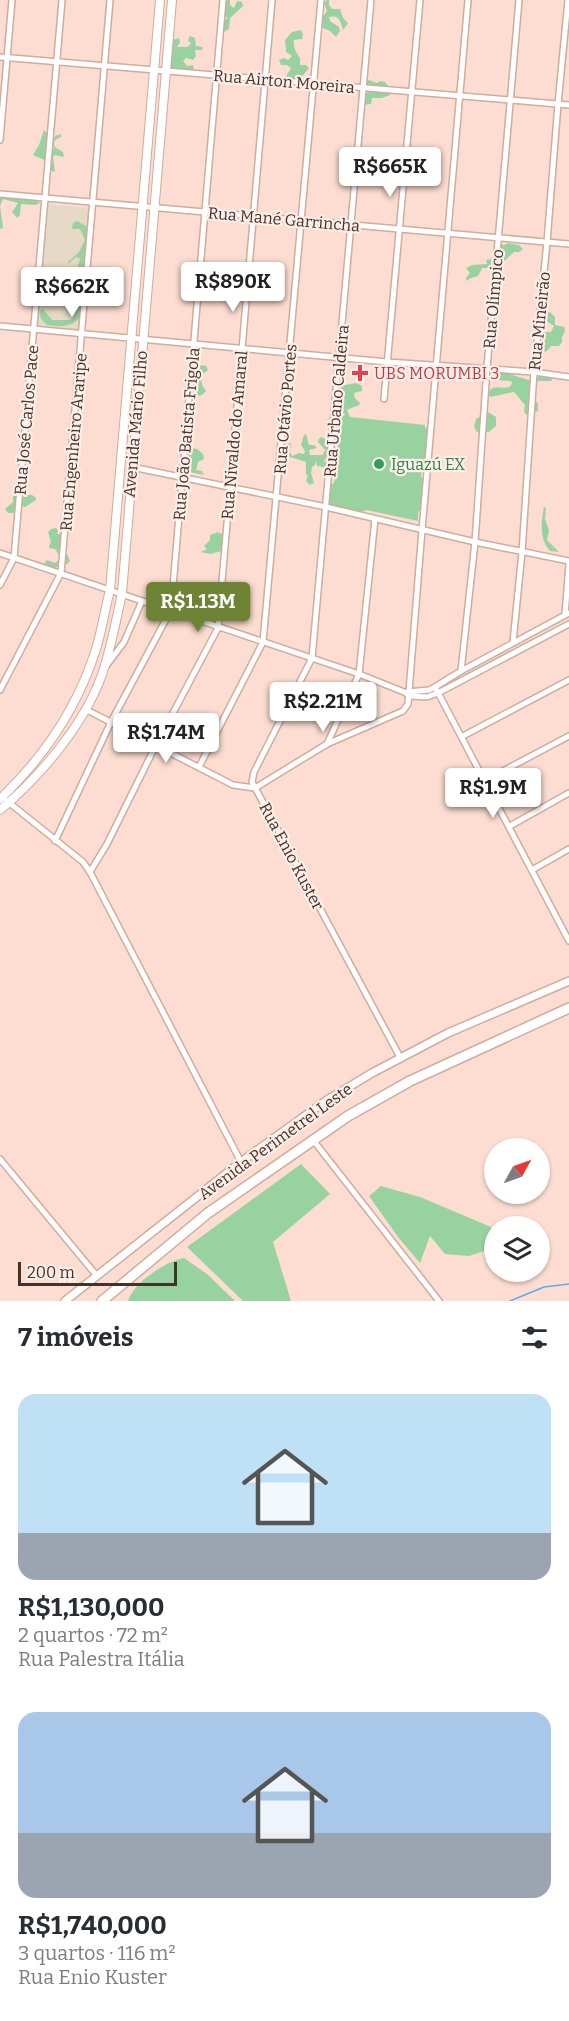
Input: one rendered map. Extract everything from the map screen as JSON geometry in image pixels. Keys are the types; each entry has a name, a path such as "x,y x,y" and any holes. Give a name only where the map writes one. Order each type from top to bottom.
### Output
{"highway":[{"path":"102,1301 208,1213 348,1116 410,1081 569,1008"}],"main road":[{"name":"Avenida Mário Filho","path":"0,810 3,799 46,748 75,703 96,648 110,590 160,0"},
{"name":"Avenida Mário Filho","path":"3,799 40,772 85,709 105,668 122,593 172,0"}],"street":[{"path":"0,140 3,57 12,0"},
{"name":"Rua José Carlos Pace","path":"0,585 14,558 62,0"},
{"name":"Rua Engenheiro Araripe","path":"0,690 61,573 110,0"},
{"name":"Rua João Batista Frigola","path":"55,840 111,723 171,610 223,0"},
{"name":"Rua Nivaldo do Amaral","path":"90,872 107,844 218,628 272,0"},
{"name":"Rua Otávio Portes","path":"199,767 263,642 321,0"},
{"name":"Rua Urbano Caldeira","path":"255,788 252,782 254,771 312,658 371,0"},
{"path":"384,399 420,0"},
{"path":"255,788 327,744 403,711 408,704 468,0"},
{"name":"Rua Olímpico","path":"461,670 475,542 487,368 519,0"},
{"name":"Rua Mineirão","path":"513,642 522,552 534,372 568,0"},
{"name":"Rua Airton Moreira","path":"3,57 569,105"},
{"name":"Rua Mané Garrincha","path":"0,194 569,244"},
{"path":"0,326 387,362 534,372 569,377"},
{"path":"132,467 326,507 569,563 567,614 461,670 429,690 408,693"},
{"path":"327,744 359,674 375,519"},
{"path":"0,553 359,674 408,693 426,697 438,693 569,624"},
{"path":"105,668 124,642 142,600"},
{"path":"463,736 569,680"},
{"path":"435,687 463,736 569,941"},
{"name":"Rua Enio Kuster","path":"85,709 233,785 255,788 401,1059"},
{"path":"486,780 569,736"},
{"path":"510,826 569,793"},
{"path":"3,799 83,862 90,872 241,1162"},
{"path":"532,870 569,849"},
{"name":"Avenida Perimetrel Leste","path":"65,1301 241,1162 327,1100 372,1073 448,1033 569,981"},
{"path":"313,1140 439,1301"},
{"path":"0,1159 97,1276"}],"shaded area":[{"path":"47,204 91,208 80,330 37,326"}],"green space":[{"path":"225,0 230,0 230,5 234,8 237,1 242,2 243,6 230,18 229,29 224,32 222,22 227,19 223,16"},
{"path":"327,0 332,9 340,9 343,18 348,23 343,30 338,18 329,17 330,21 339,27 340,31 336,37 321,27 322,18 327,11 324,3"},
{"path":"301,30 302,39 294,40 294,47 300,58 300,65 306,65 309,68 300,79 286,80 291,68 281,65 279,60 284,58 288,60 292,56 286,52 285,40 292,32"},
{"path":"190,36 195,38 196,46 203,47 202,50 195,50 196,56 193,60 186,58 183,61 187,66 193,65 194,70 169,69 172,40 179,38 180,43 177,47 187,47 191,44 188,40"},
{"path":"369,80 377,83 385,82 390,89 390,95 372,98 371,104 362,105 364,96 368,92 364,83"},
{"path":"44,130 49,136 45,153 49,155 54,148 53,144 55,136 61,134 61,137 55,140 54,145 63,152 64,157 55,155 53,157 55,171 53,172 44,160 33,155"},
{"path":"4,196 37,200 40,203 21,204 20,215 17,218 12,212 18,203 3,199 0,206 0,198"},
{"path":"0,206 3,228 0,229"},
{"path":"77,221 86,226 88,237 82,273 83,291 80,316 70,325 47,325 41,319 39,311 43,309 52,320 70,320 75,314 77,270 80,259 76,257 68,264 68,262 79,252 85,240 80,229 72,228 73,223"},
{"path":"499,244 519,245 523,249 514,252 498,267"},
{"path":"492,259 490,268 482,268 478,276 466,281 470,273 466,268 472,265 487,264 486,260"},
{"path":"547,312 555,317 555,325 564,327 565,331 559,346 551,346 546,352 539,346 542,339 541,332 551,332 554,326 543,319"},
{"path":"194,352 200,354 199,365 206,366 208,370 201,375 202,385 206,391 191,400 191,392 195,391 192,381 195,370 193,366 196,364 193,362"},
{"name":"Iguazú EX","path":"341,372 345,374 345,385 356,383 362,386 362,391 354,393 359,405 347,410 350,417 425,425 425,429 428,426 430,429 427,460 422,469 421,477 425,479 418,521 366,510 353,512 344,510 330,506 330,501 325,499 323,495 326,487 334,483 341,416 345,414 337,409 337,404 344,401 343,391 338,389"},
{"path":"495,372 532,381 542,375 551,377 552,381 538,381 534,386 534,398 538,404 538,411 526,415 525,405 514,392 490,397 488,393 490,390 496,387 511,386 512,382 494,380 492,375"},
{"path":"488,412 496,417 496,426 489,432 477,432 474,427 476,419"},
{"path":"306,434 309,445 317,448 309,450 310,455 323,455 326,451 318,442 319,439 321,437 328,440 329,453 324,461 328,465 327,471 317,466 316,461 311,473 314,483 310,485 306,481 308,476 306,462 287,456 284,451 287,444 291,443 292,456 299,453 304,454 305,451 301,445"},
{"path":"191,448 203,454 204,459 198,462 196,470 202,471 204,475 189,472 187,469 192,464 188,460 188,451"},
{"path":"13,495 32,495 36,500 25,507 22,506 21,500 17,501 14,513 8,513 5,509 13,502"},
{"path":"544,507 549,530 547,540 559,552 550,551 542,536"},
{"path":"56,528 57,534 61,534 63,544 60,550 67,554 70,561 54,568 44,563 47,560 55,563 61,558 55,549 49,548 51,542 48,532"},
{"path":"218,532 224,535 222,551 210,554 201,552 207,549 204,546 210,540 210,535"},
{"path":"301,1164 330,1194 273,1242 291,1301 243,1301 187,1247"},
{"path":"381,1186 420,1197 484,1224 484,1251 469,1256 445,1254 430,1236 420,1263 369,1196"},
{"path":"184,1258 207,1274 235,1301 128,1301 143,1280 168,1263"}],"waterway":[{"path":"510,1301 544,1287 569,1284"}],"place":[{"name":"UBS MORUMBI 3","path":"360,373"},
{"name":"Iguazú EX","path":"379,464"}]}
